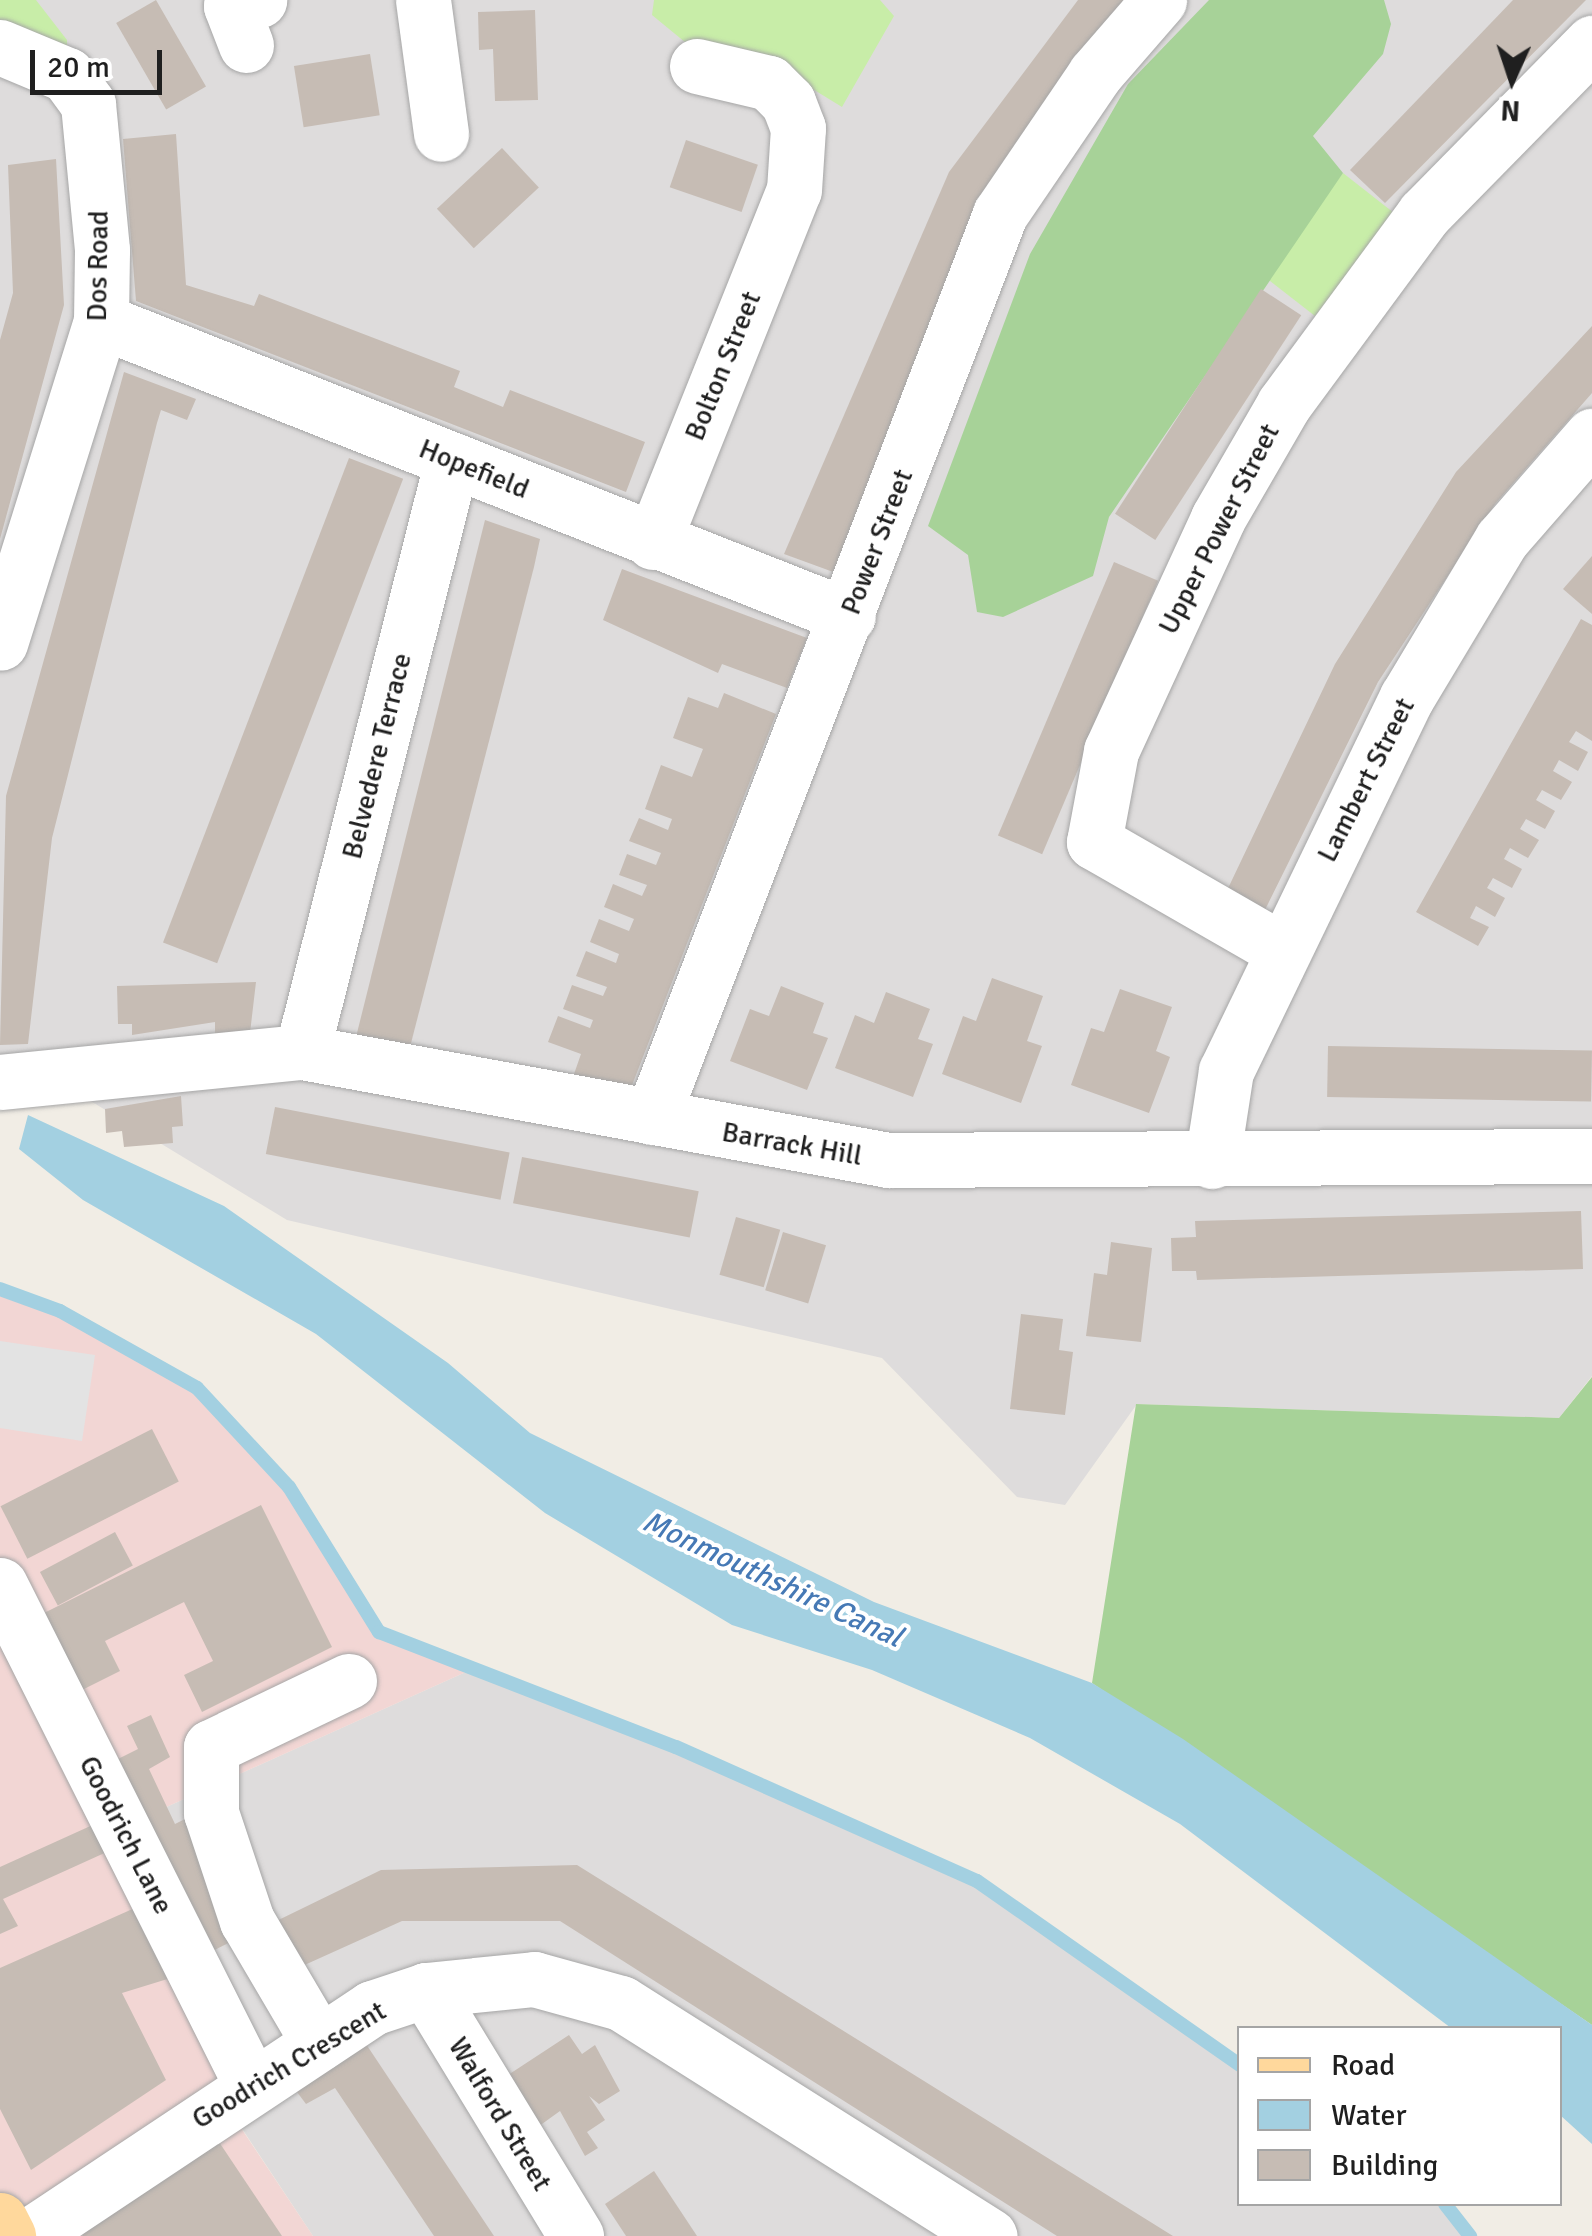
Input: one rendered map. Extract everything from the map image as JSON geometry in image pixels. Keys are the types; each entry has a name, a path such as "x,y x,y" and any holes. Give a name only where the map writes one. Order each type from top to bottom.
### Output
{"main road":[{"path":"0,2220 8,2236"}],"street":[{"path":"422,0 442,134"},
{"name":"Power Street","path":"652,1116 1000,214 1095,74 1159,0"},
{"name":"Upper Power Street","path":"1282,950 1094,842 1111,751 1218,518 1284,404 1424,214 1592,42"},
{"name":"Dos Road","path":"0,47 67,75 88,104 98,154 101,320 0,642"},
{"name":"Bolton Street","path":"653,542 794,190 798,128 788,102 770,83 697,66"},
{"name":"Hopefield","path":"101,320 653,542 848,616"},
{"name":"Lambert Street","path":"1212,1160 1226,1071 1407,697 1486,565 1592,436"},
{"name":"Belvedere Terrace","path":"302,1052 452,460"},
{"name":"Barrack Hill","path":"0,1082 76,1067 302,1052 888,1160 1592,1156"},
{"name":"Goodrich Lane","path":"0,1584 252,2086"},
{"path":"319,2043 247,1921 211,1813 211,1747 349,1681"},
{"name":"Goodrich Crescent","path":"29,2236 372,2008 426,1990 534,1980 621,2003 989,2236"},
{"name":"Walford Street","path":"426,1990 576,2236"}],"shaded area":[{"path":"0,0 1592,0 1592,1376 1559,1418 1137,1404 1065,1505 1017,1497 882,1358 287,1220 18,1057 0,1060"},
{"path":"0,1289 60,1311 197,1388 289,1487 379,1632 468,1671 122,1827 252,2086 225,2104 313,2236 0,2236"},
{"path":"0,1341 95,1355 82,1441 0,1428"},
{"path":"468,1671 676,1747 977,1881 1088,1956 1237,2064 1237,2206 1447,2206 1470,2236 313,2236 225,2103 122,1827"}],"green space":[{"path":"0,0 36,0 67,40 67,75 0,47"},
{"path":"654,0 880,0 894,16 842,107 793,77 708,61 652,15"},
{"path":"1209,0 1384,0 1391,24 1383,54 1313,136 1343,173 1109,517 1093,576 1003,617 977,612 968,555 928,526 1030,254 1128,84"},
{"path":"1343,173 1395,214 1315,316 1263,275"},
{"path":"1592,1377 1592,2025 1092,1683 1136,1404 1559,1418"}],"water":[{"name":"Monmouthshire Canal","path":"28,1115 224,1206 448,1363 530,1433 874,1602 1092,1683 1183,1739 1592,2025 1592,2144 1562,2117 1562,2026 1448,2026 1180,1824 1030,1738 872,1670 732,1625 545,1513 316,1334 83,1200 19,1149"}],"building":[{"path":"156,0 206,87 166,110 116,23"},
{"path":"1078,0 1137,0 836,573 784,554 949,172"},
{"path":"1513,0 1586,0 1385,203 1350,170"},
{"path":"535,10 538,100 495,101 493,49 479,50 478,12"},
{"path":"370,54 380,115 304,127 294,66"},
{"path":"176,134 186,285 254,306 259,294 460,371 454,387 503,407 510,390 645,442 626,492 136,301 123,139"},
{"path":"686,140 758,165 742,212 670,187"},
{"path":"502,148 539,187 474,248 437,209"},
{"path":"56,159 64,305 0,539 0,340 13,293 8,165"},
{"path":"1261,289 1301,315 1155,540 1115,514"},
{"path":"1592,326 1592,393 1495,504 1378,682 1258,924 1221,903 1335,664 1456,472"},
{"path":"124,372 196,399 187,420 161,410 157,423 52,838 28,1044 0,1045 6,796"},
{"path":"349,458 403,479 217,963 163,943"},
{"path":"485,520 540,539 534,567 410,1047 356,1037"},
{"path":"1592,556 1592,614 1563,589"},
{"path":"1114,562 1158,581 1042,854 998,835"},
{"path":"622,569 807,638 787,688 722,664 718,673 603,620"},
{"path":"1581,619 1592,625 1592,741 1576,731 1569,742 1588,752 1578,771 1559,760 1553,771 1572,782 1561,800 1542,790 1536,800 1555,811 1545,829 1526,819 1520,829 1539,840 1528,858 1510,848 1504,859 1522,869 1512,888 1493,878 1487,888 1505,898 1495,917 1476,906 1470,918 1489,927 1478,946 1416,912"},
{"path":"724,693 776,714 629,1093 574,1074 581,1054 548,1042 558,1016 590,1028 593,1020 563,1009 572,985 603,996 607,987 576,976 586,951 616,963 619,954 590,942 599,919 629,931 634,919 604,907 613,884 642,896 647,885 619,875 627,854 656,865 661,853 629,841 639,818 668,830 672,819 645,809 661,765 692,777 703,749 673,738 688,697 718,708"},
{"path":"992,978 1043,996 1027,1041 1042,1046 1021,1103 942,1074 963,1016 976,1021"},
{"path":"256,982 250,1033 215,1034 215,1022 132,1035 132,1024 118,1024 117,986"},
{"path":"781,986 824,1003 813,1033 828,1038 807,1090 730,1061 750,1009 769,1016"},
{"path":"1120,989 1172,1007 1156,1051 1170,1057 1149,1113 1071,1085 1091,1028 1104,1032"},
{"path":"886,992 930,1009 918,1039 933,1044 913,1097 835,1068 855,1015 874,1023"},
{"path":"1328,1046 1592,1051 1591,1102 1327,1097"},
{"path":"181,1096 183,1126 172,1127 173,1143 124,1147 122,1131 106,1133 105,1109"},
{"path":"275,1107 510,1153 500,1200 266,1154"},
{"path":"522,1157 699,1191 690,1237 513,1203"},
{"path":"1581,1211 1583,1269 1197,1280 1196,1271 1172,1271 1171,1238 1196,1237 1195,1221"},
{"path":"736,1217 780,1230 764,1287 719,1275"},
{"path":"783,1232 826,1245 808,1303 765,1290"},
{"path":"1111,1242 1152,1248 1141,1342 1086,1336 1094,1273 1107,1275"},
{"path":"1021,1314 1063,1319 1059,1350 1073,1352 1065,1415 1010,1409"},
{"path":"152,1429 179,1482 27,1559 1,1506"},
{"path":"261,1505 332,1647 202,1712 184,1675 213,1661 184,1602 105,1641 120,1671 74,1694 36,1617"},
{"path":"115,1532 133,1566 58,1605 40,1572"},
{"path":"151,1715 170,1757 149,1769 175,1824 187,1818 244,1935 197,1959 100,1768 138,1749 127,1726"},
{"path":"108,1818 120,1846 3,1899 18,1926 0,1934 0,1867"},
{"path":"577,1865 1173,2236 1057,2236 560,1921 402,1921 289,1972 260,1929 381,1870"},
{"path":"137,1907 187,1973 122,1993 166,2080 31,2170 0,2109 0,1968"},
{"path":"569,2035 582,2054 595,2045 620,2091 599,2104 589,2096 605,2120 587,2132 598,2148 585,2156 560,2111 535,2129 502,2079"},
{"path":"364,2041 494,2236 434,2236 335,2088 306,2104 291,2084"},
{"path":"211,2130 282,2236 83,2236 73,2221"},
{"path":"654,2171 697,2236 626,2236 605,2204"}],"waterway":[{"path":"0,1289 60,1311 197,1388 289,1487 379,1632 676,1747 977,1881 1237,2063"},
{"path":"1447,2206 1470,2236"}]}
